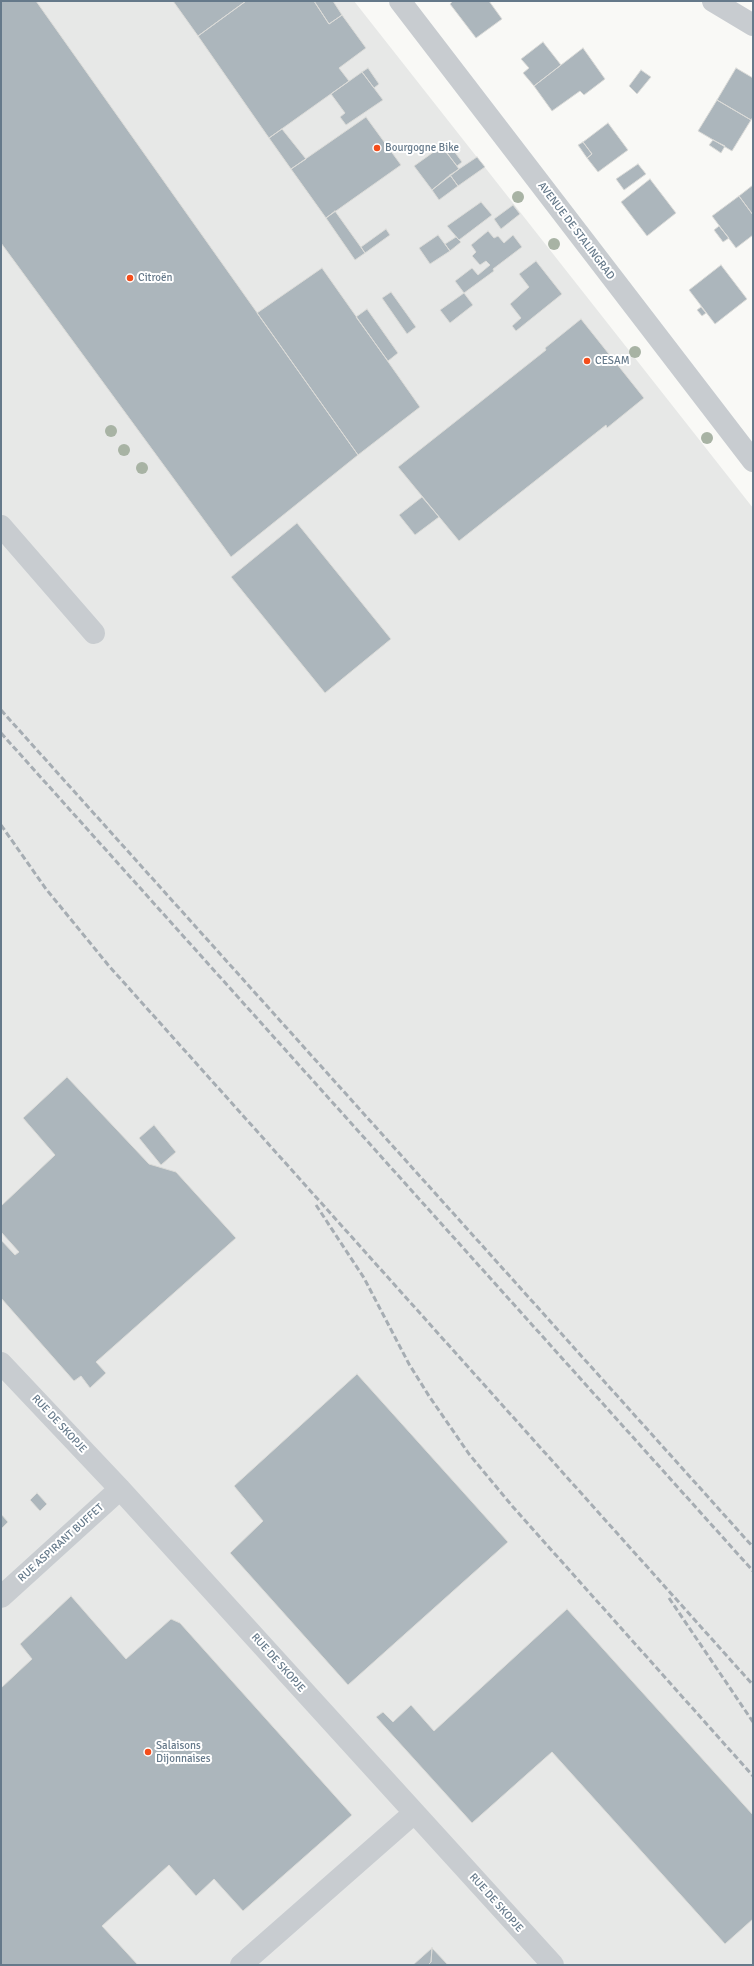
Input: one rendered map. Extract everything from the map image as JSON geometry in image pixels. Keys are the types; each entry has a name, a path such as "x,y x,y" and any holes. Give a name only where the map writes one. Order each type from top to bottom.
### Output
{"street":[{"name":"AVENUE DE STALINGRAD","path":"400,1 753,461"},
{"path":"713,1 753,25"},
{"path":"1,526 94,633"},
{"name":"RUE DE SKOPJE","path":"1,1363 120,1489 552,1965"},
{"name":"RUE ASPIRANT BUFFET","path":"1,1598 120,1489"},
{"path":"242,1965 414,1813"}],"shaded area":[{"path":"1,1 354,1 753,508 753,1965 1,1965"}],"building":[{"name":"Citroën","path":"1,1 36,1 358,455 231,557 1,243"},
{"path":"173,1 246,1 198,36"},
{"path":"246,1 314,1 329,24 342,15 366,48 339,68 349,81 269,138 198,36"},
{"path":"314,1 333,1 342,15 329,24"},
{"path":"453,1 489,1 502,19 476,38 450,4"},
{"path":"543,42 561,65 534,86 523,73 529,68 521,59"},
{"path":"583,48 605,79 584,95 580,91 552,111 534,86"},
{"path":"368,68 379,84 374,88 362,72"},
{"path":"736,68 753,78 753,117 751,120 717,100"},
{"path":"641,70 651,77 637,94 629,86"},
{"path":"362,72 383,100 346,125 340,117 345,113 331,94"},
{"path":"717,100 751,120 732,151 698,131"},
{"path":"366,117 401,165 326,218 291,169"},
{"path":"608,123 628,150 598,172 587,158 592,154 583,142"},
{"path":"282,129 306,159 291,169 269,138"},
{"path":"713,140 725,146 721,153 709,145"},
{"path":"583,142 592,154 587,158 578,145"},
{"path":"442,146 459,169 432,190 414,166"},
{"path":"451,147 462,162 457,166 445,151"},
{"path":"477,157 485,167 458,186 450,175"},
{"path":"638,164 646,174 624,190 616,179"},
{"path":"450,175 458,186 439,200 432,190"},
{"path":"650,179 676,213 647,236 621,202"},
{"path":"753,185 753,215 739,196"},
{"path":"739,196 753,215 753,235 736,248 712,216"},
{"path":"481,202 492,215 459,240 447,226"},
{"path":"513,205 520,214 501,229 494,219"},
{"path":"335,211 365,253 355,260 326,218"},
{"path":"719,226 729,238 723,242 714,230"},
{"path":"386,229 390,235 365,253 361,247"},
{"path":"488,231 494,238 498,236 504,243 513,235 522,247 493,269 494,271 464,293 455,281 472,268 478,275 490,265 486,261 480,265 472,256 476,252 471,245"},
{"path":"438,235 450,251 430,264 419,248"},
{"path":"456,237 461,242 450,251 445,244"},
{"path":"536,261 562,294 516,331 512,326 521,318 510,304 529,287 519,274"},
{"path":"721,265 747,299 715,324 689,290"},
{"path":"322,268 420,407 358,455 257,313"},
{"path":"391,292 416,327 407,334 382,298"},
{"path":"464,293 473,305 450,323 440,310"},
{"path":"701,307 706,313 702,316 697,310"},
{"path":"367,309 398,353 388,361 356,317"},
{"path":"581,319 644,398 607,428 606,425 459,541 398,467 546,350 545,348"},
{"path":"422,497 439,517 415,535 399,515"},
{"path":"297,523 391,639 325,693 231,577"},
{"path":"67,1077 149,1164 176,1172 236,1238 96,1362 106,1373 90,1388 81,1376 74,1381 1,1298 1,1240 15,1255 19,1252 1,1232 1,1206 55,1155 23,1118"},
{"path":"154,1125 176,1152 161,1165 139,1138"},
{"path":"357,1374 508,1542 348,1685 230,1553 263,1521 234,1486"},
{"path":"37,1493 47,1504 40,1511 30,1500"},
{"path":"1,1514 8,1522 1,1529"},
{"name":"Salaisons Dijonnaises","path":"71,1596 126,1659 171,1619 180,1623 352,1815 243,1911 214,1879 196,1896 169,1865 102,1926 138,1965 1,1965 1,1688 32,1659 20,1644"},
{"path":"567,1609 753,1815 753,1919 725,1944 552,1752 472,1823 376,1717 383,1712 393,1722 411,1705 434,1731"},
{"path":"432,1948 431,1962 428,1965 413,1965"},
{"path":"432,1948 448,1965 428,1965 431,1962"}],"railway":[{"path":"1,710 753,1547"},
{"path":"1,733 753,1571"},
{"path":"1,825 46,889 109,966 753,1685"},
{"path":"316,1205 364,1278 409,1364 469,1454 513,1507 753,1776"},
{"path":"669,1598 753,1722"}],"place":[{"name":"Bourgogne Bike","path":"377,148"},
{"name":"Citroën","path":"130,278"},
{"name":"CESAM","path":"587,361"},
{"name":"Salaisons Dijonnaises","path":"148,1752"}]}
